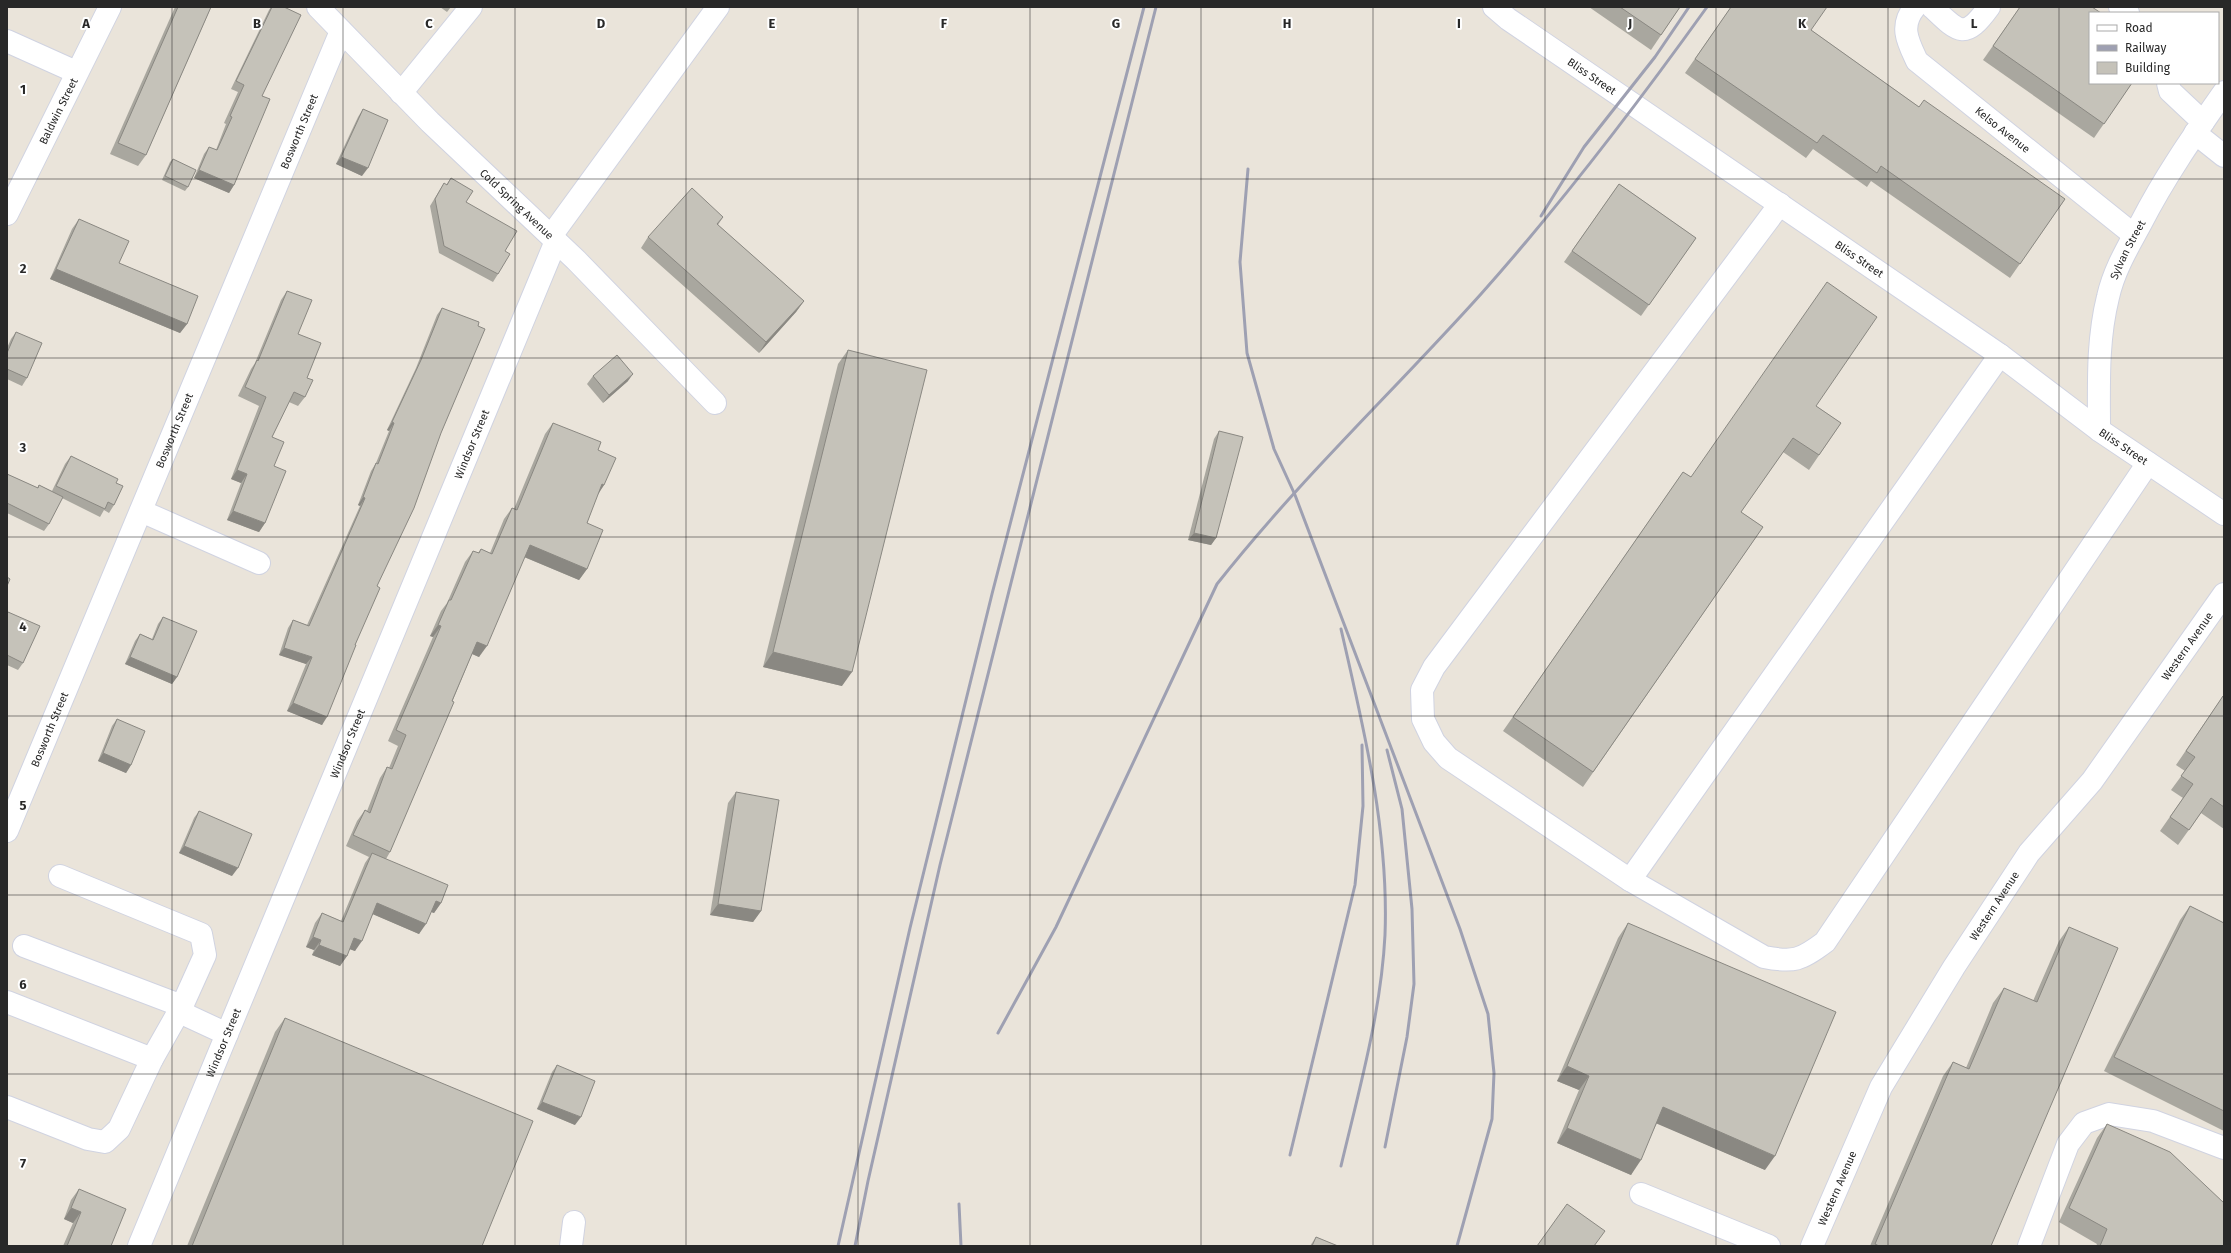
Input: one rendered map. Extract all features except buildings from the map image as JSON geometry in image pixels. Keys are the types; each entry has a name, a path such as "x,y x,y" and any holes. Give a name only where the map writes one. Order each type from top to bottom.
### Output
{"street":[{"name":"Baldwin Street","path":"7,214 76,72 110,7"},
{"name":"Cold Spring Avenue","path":"318,7 401,93 554,239 715,403"},
{"path":"401,93 471,7"},
{"name":"Windsor Street","path":"139,1246 554,239 718,7"},
{"name":"Kelso Avenue","path":"1915,7 1909,13 1905,36 1917,61 2134,235"},
{"path":"1932,7 1957,29 1968,30 1977,24 1989,7"},
{"name":"Bliss Street","path":"1501,13 2000,356 2099,430 2224,514"},
{"name":"Bosworth Street","path":"7,831 341,31"},
{"path":"7,41 76,72"},
{"path":"2168,84 2170,91 2199,128 2224,156"},
{"name":"Sylvan Street","path":"2099,430 2099,364 2104,313 2114,277 2160,186 2224,92"},
{"path":"1780,204 1434,667 1422,690 1423,719 1434,742 1448,758 1630,880 1764,956 1784,960 1805,957 1825,942 2148,462"},
{"path":"1630,880 2000,356"},
{"path":"141,511 259,563"},
{"name":"Western Avenue","path":"1812,1246 1881,1087 1954,966 2029,853 2092,782 2224,594"},
{"path":"7,1107 88,1140 105,1142 119,1129 152,1059 182,1006 205,955 201,934 60,876"},
{"path":"24,946 182,1006 186,1015 227,1034"},
{"path":"7,1002 152,1059"},
{"path":"2029,1246 2068,1144 2084,1123 2109,1114 2153,1121 2224,1148"},
{"path":"1641,1194 1770,1246"},
{"path":"571,1246 574,1222"}],"railway":[{"path":"838,1246 910,928 992,594 1144,7"},
{"path":"855,1246 868,1181 940,865 1156,7"},
{"path":"1541,216 1584,147 1655,57 1689,7"},
{"path":"998,1033 1056,927 1217,584 1280,509 1448,330 1511,260 1598,154 1707,7"},
{"path":"1248,169 1240,262 1247,353 1274,449 1295,495 1460,929 1488,1014 1494,1073 1492,1119 1457,1246"},
{"path":"1341,629 1373,781 1379,819 1385,896 1385,935 1379,993 1362,1080 1341,1166"},
{"path":"1290,1155 1355,885 1363,806 1362,745"},
{"path":"1385,1147 1407,1037 1414,984 1412,909 1402,809 1387,750"},
{"path":"959,1204 961,1246"}]}
